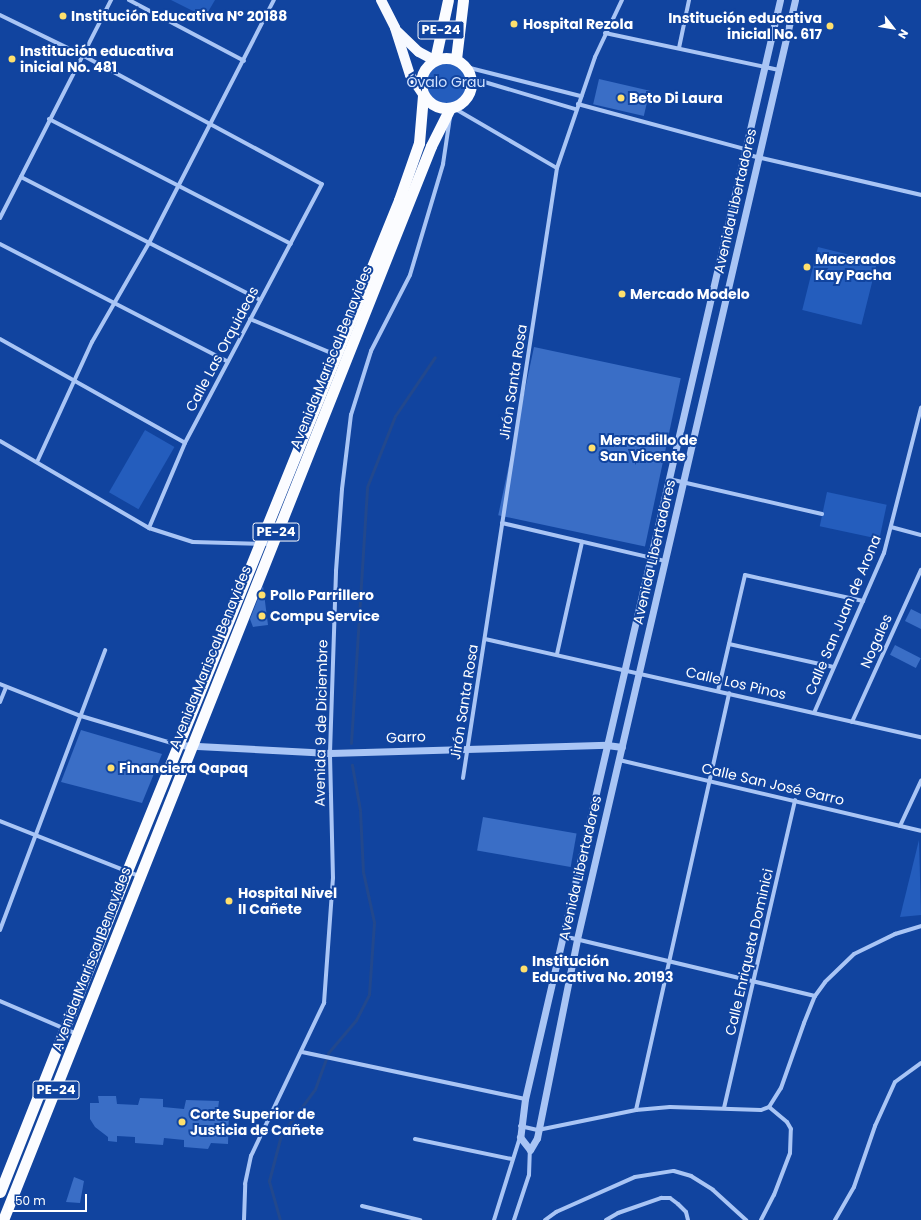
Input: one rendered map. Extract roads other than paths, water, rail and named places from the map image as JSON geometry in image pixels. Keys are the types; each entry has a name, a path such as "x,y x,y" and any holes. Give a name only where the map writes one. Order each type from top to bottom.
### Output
{"highway":[{"name":"PE-24","path":"434,60 448,0"},
{"name":"PE-24","path":"456,59 463,0"},
{"path":"449,57 456,59 466,67 471,78 469,93 465,99 451,107 433,105 423,94 422,75 434,60 449,57"},
{"name":"Avenida Mariscal Benavides","path":"0,1192 3,1177 399,200 419,143 423,94"},
{"name":"Avenida Mariscal Benavides","path":"3,1220 271,544 348,360 431,146 451,107"}],"main road":[{"path":"381,0 395,28 410,75 423,94"},
{"path":"395,28 419,52 434,60"}],"street":[{"path":"0,218 110,0"},
{"path":"129,0 244,61"},
{"path":"37,462 73,382 113,302 149,243 244,61 274,0"},
{"name":"Jirón Santa Rosa","path":"463,778 557,168 580,96 605,33 622,0"},
{"path":"679,48 689,0"},
{"name":"Avenida Libertadores","path":"520,1137 520,1126 525,1099 780,0"},
{"name":"Avenida Libertadores","path":"530,1150 538,1130 577,939 795,0"},
{"path":"0,15 82,55 210,124"},
{"path":"605,33 779,70"},
{"path":"466,67 580,96"},
{"path":"471,78 575,109"},
{"path":"578,104 745,152 758,158 921,195"},
{"path":"451,107 557,168"},
{"name":"Avenida 9 de Diciembre","path":"244,1220 245,1184 251,1156 302,1052 324,998 333,878 330,753 336,571 342,482 352,415 371,351 410,275 444,164 451,107"},
{"path":"49,119 291,244"},
{"name":"Calle Las Orquideas","path":"149,528 185,443 227,361 322,184 210,124"},
{"path":"21,176 260,300"},
{"path":"0,244 227,361"},
{"path":"250,319 348,360"},
{"path":"0,339 73,382 185,443"},
{"name":"Calle San Juan de Arona","path":"814,713 884,553 921,408"},
{"path":"0,441 149,528 193,542 271,544"},
{"path":"668,479 822,514"},
{"path":"502,523 665,561"},
{"path":"891,527 921,535"},
{"path":"557,654 582,542"},
{"name":"Nogales","path":"852,722 921,570"},
{"path":"718,691 745,574 863,601"},
{"name":"Calle Los Pinos","path":"485,639 639,672 921,737"},
{"path":"729,644 834,667"},
{"path":"0,930 37,835 105,650"},
{"path":"0,684 81,716 178,745"},
{"path":"0,702 6,687"},
{"path":"636,1110 729,693"},
{"name":"Garro","path":"178,745 330,753 607,745 622,747"},
{"name":"Calle San José Garro","path":"619,760 795,800 921,832"},
{"path":"900,826 921,781"},
{"name":"Calle Enriqueta Dominici","path":"724,1108 795,800"},
{"path":"0,821 140,876"},
{"path":"520,1126 538,1130 636,1110 670,1106 761,1110 769,1107 781,1088 815,996 833,973 854,954 895,934 921,926"},
{"path":"563,936 815,996"},
{"path":"94,953 107,959"},
{"path":"0,1001 78,1034"},
{"path":"302,1052 525,1099"},
{"path":"835,1220 854,1187 875,1126 895,1082 921,1063"},
{"path":"761,1220 774,1195 790,1153 791,1129 788,1122 769,1107"},
{"path":"514,1220 529,1175 530,1150 520,1137"},
{"path":"494,1220 520,1137"},
{"path":"415,1139 512,1159"},
{"path":"545,1220 635,1177 674,1171 692,1176 713,1190 746,1220"},
{"path":"3,1177 18,1182"},
{"path":"606,1220 618,1213 661,1198 670,1198 678,1204 686,1212 688,1220"},
{"path":"362,1206 420,1220"}],"waterway":[{"path":"351,743 367,487 395,416 435,357"},
{"path":"280,1220 269,1181 281,1135 315,1089 328,1053 356,1020 369,994 374,922 363,872 360,810 352,765"}],"place":[{"name":"Institución Educativa Nº 20188","path":"63,16"},
{"name":"Hospital Rezola","path":"514,24"},
{"name":"Institución educativa inicial No. 617","path":"830,26"},
{"name":"Institución educativa inicial No. 481","path":"12,59"},
{"name":"Beto Di Laura","path":"621,98"},
{"name":"Macerados Kay Pacha","path":"807,267"},
{"name":"Mercado Modelo","path":"622,294"},
{"name":"Mercadillo de San Vicente","path":"592,448"},
{"name":"Pollo Parrillero","path":"262,595"},
{"name":"Compu Service","path":"262,616"},
{"name":"Financiera Qapaq","path":"111,768"},
{"name":"Hospital Nivel II Cañete","path":"229,901"},
{"name":"Institución Educativa No. 20193","path":"524,969"},
{"name":"Corte Superior de Justicia de Cañete","path":"182,1122"}],"park label":[{"name":"Óvalo Grau","path":"446,82"}]}
